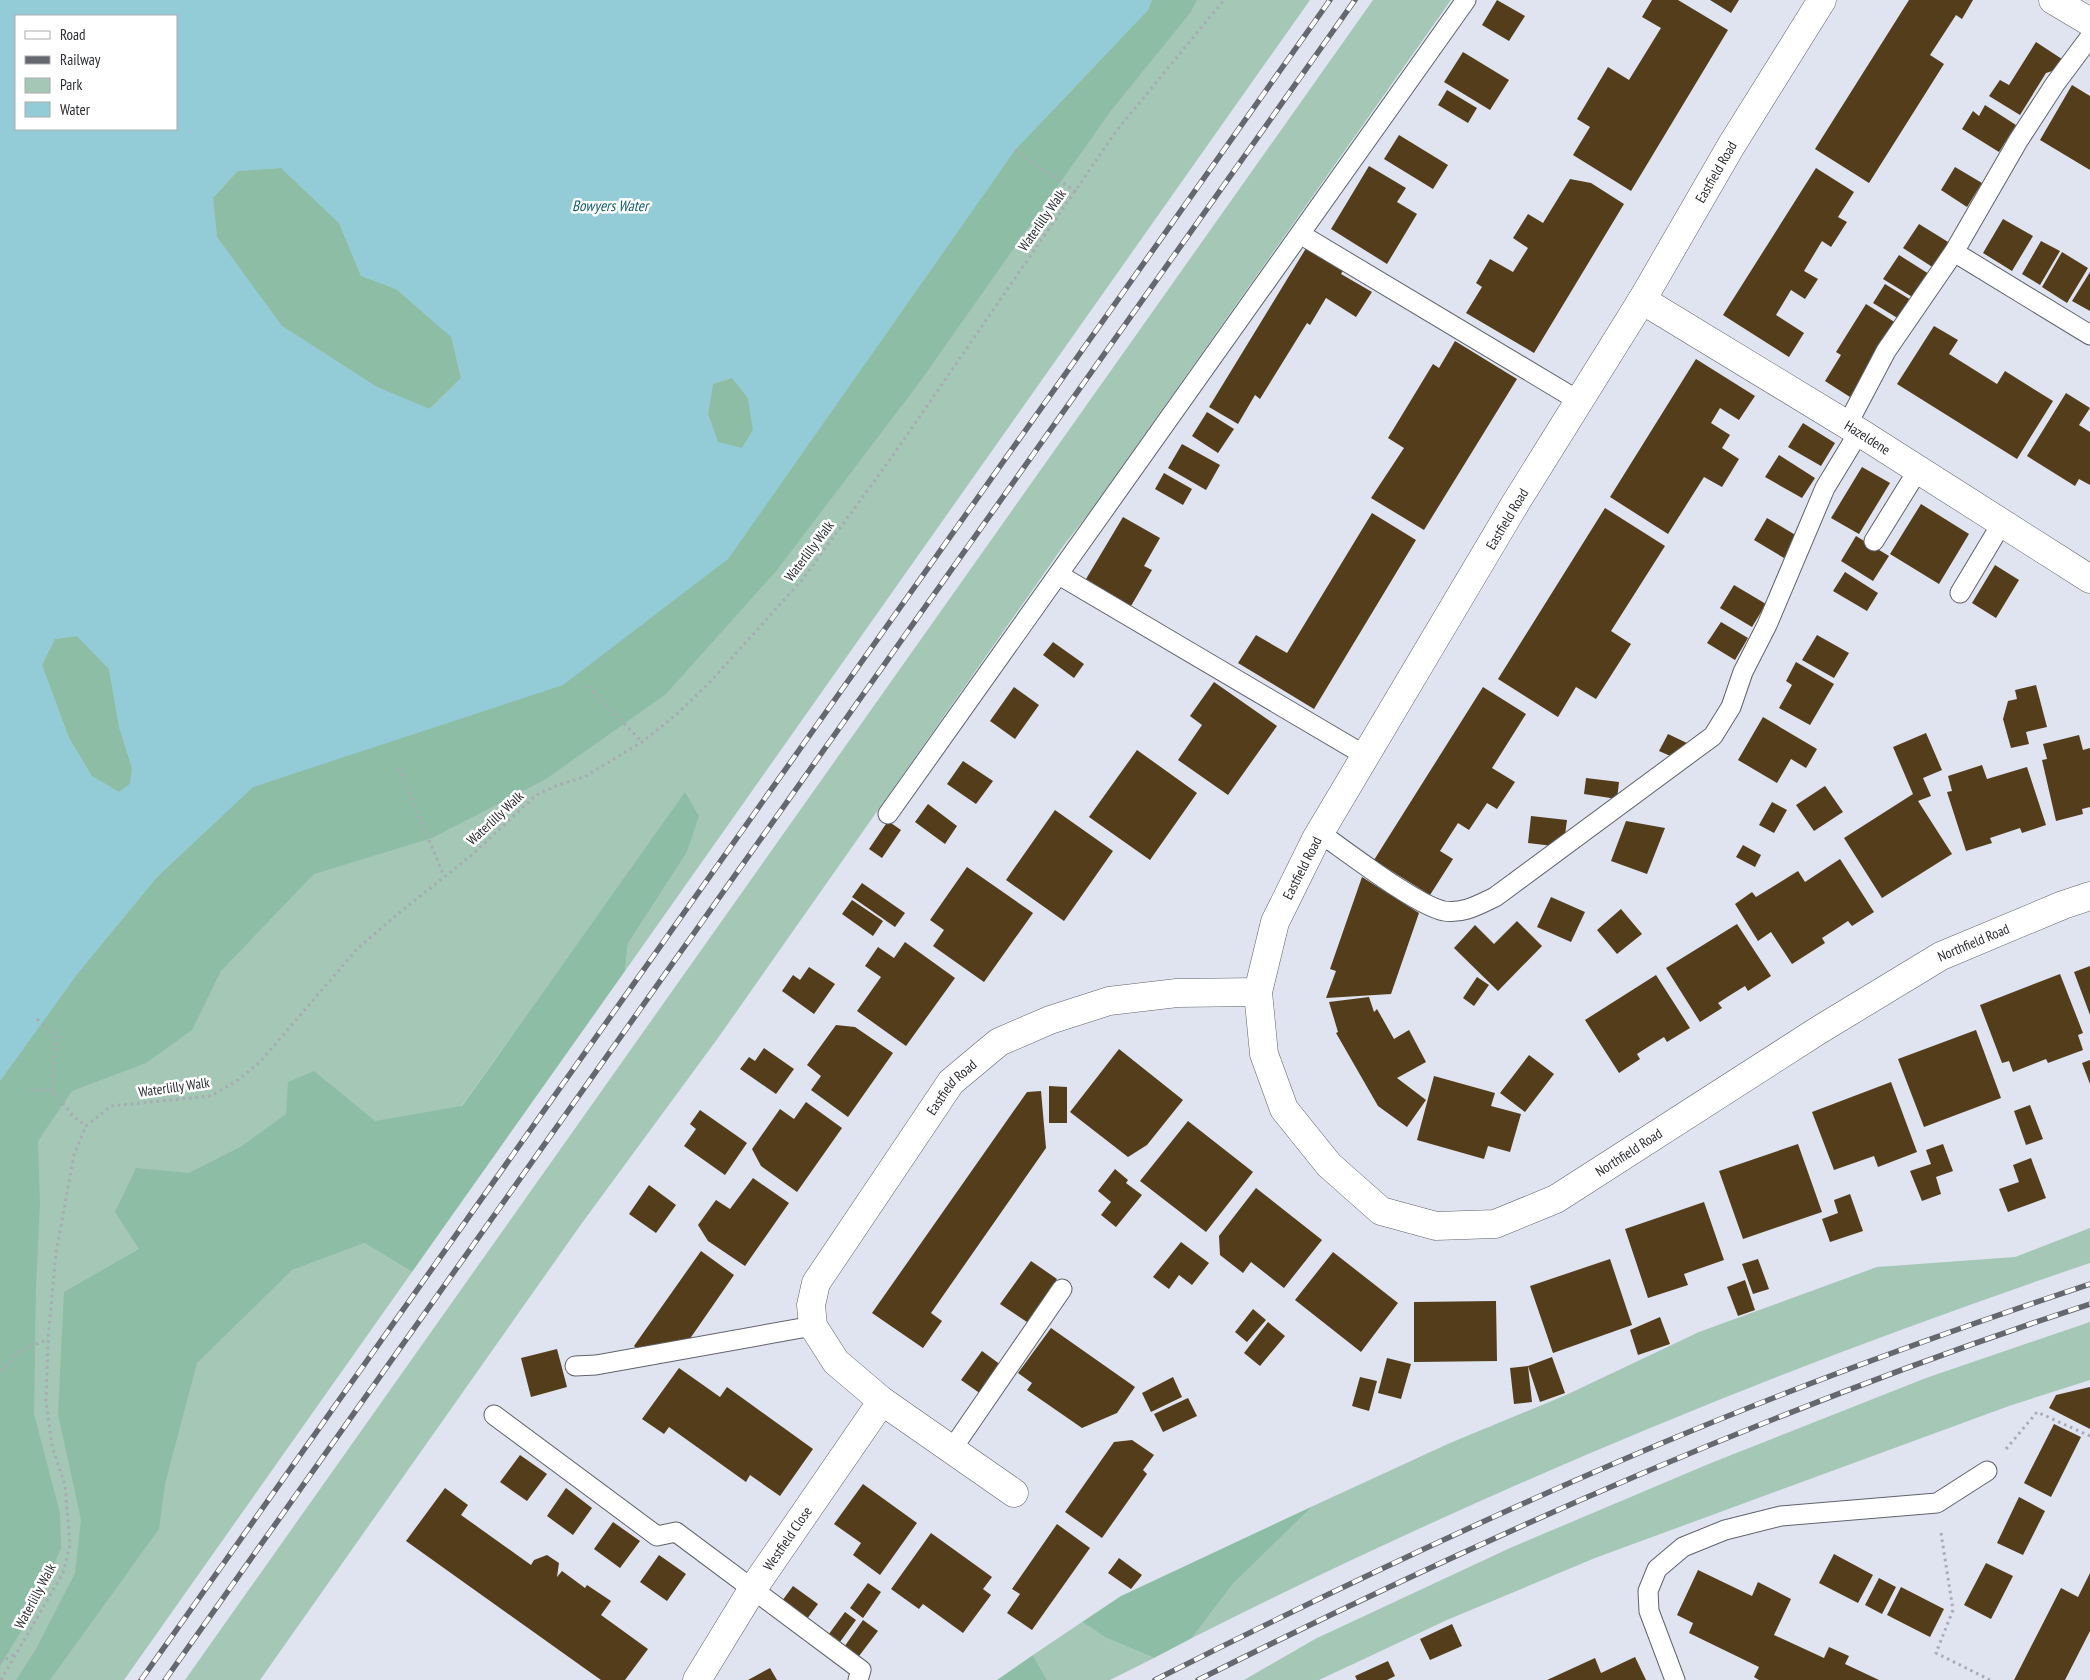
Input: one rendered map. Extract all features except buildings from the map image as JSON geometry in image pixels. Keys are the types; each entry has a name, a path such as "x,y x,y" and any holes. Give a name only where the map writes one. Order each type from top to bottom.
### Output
{"street":[{"name":"Eastfield Road","path":"1014,1493 882,1401 836,1362 813,1326 811,1305 816,1283 951,1082 999,1042 1050,1020 1109,1001 1177,993 1258,992 1275,922 1320,833 1642,300 1731,146 1822,0"},
{"path":"2053,0 2090,22"},
{"name":"Hazeldene","path":"1642,300 1853,429 2090,579"},
{"name":"Northfield Road","path":"1258,992 1264,1054 1284,1109 1329,1164 1381,1211 1436,1226 1495,1224 1556,1199 1818,1030 1941,956 2063,905 2090,896"},
{"name":"Westfield Close","path":"697,1680 752,1590 882,1401"}],"lane":[{"path":"888,814 1466,0"},
{"path":"1320,833 1417,899 1443,911 1468,910 1495,897 1713,736 1731,706 1743,672 1767,626 1825,488 1853,429 1886,351 1954,252 2018,141 2055,84 2090,37"},
{"path":"1300,234 1580,401"},
{"path":"1954,252 2090,336"},
{"path":"1874,541 1918,470"},
{"path":"1960,593 2002,523"},
{"path":"1059,575 1366,756"},
{"path":"952,1449 1062,1289"},
{"path":"575,1366 596,1366 813,1326"},
{"path":"494,1415 657,1536 676,1532 861,1670 858,1680"},
{"path":"1675,1680 1650,1611 1648,1591 1657,1568 1683,1547 1725,1530 1781,1516 1937,1503 1987,1471"}],"path":[{"name":"Waterlilly Walk","path":"2,1680 63,1573 70,1545 65,1485 52,1446 46,1401 48,1338 56,1253 74,1155 86,1126 111,1106 211,1096 238,1080 260,1062 358,949 444,876 473,854 536,795 584,776 642,742 677,714 711,681 802,580 894,454 1117,130 1224,0"},
{"path":"1015,150 1076,192"},
{"path":"588,686 642,742"},
{"path":"399,768 444,876"},
{"path":"37,1019 57,1036 52,1090 74,1117 86,1126"},
{"path":"31,1090 52,1090"},
{"path":"0,1371 20,1351 48,1338"},
{"path":"1987,1471 2038,1412 2090,1436"},
{"path":"1937,1503 1953,1610 1936,1653 1990,1680"},
{"path":"0,1662 17,1653"}],"green space":[{"path":"0,0 1310,0 625,971 628,944 686,854 685,793 364,1243 412,1272 124,1680 0,1680"},
{"path":"1152,0 1197,0 1190,13 1110,112 919,383 777,570 666,694 546,779 432,838 314,874 221,971 192,1030 146,1063 72,1091 38,1141 40,1203 36,1286 34,1414 60,1513 61,1549 25,1625 0,1666 0,1081 78,973 157,877 253,787 350,754 728,559 1015,150 1148,10"},
{"path":"1373,0 1451,0 1092,509 1064,545 718,1038 582,1223 260,1680 185,1680"},
{"path":"281,168 339,223 361,276 396,289 452,337 461,378 429,409 377,387 282,326 217,237 213,198 238,171"},
{"path":"732,378 748,398 753,430 742,448 718,443 708,414 713,384"},
{"path":"77,636 109,669 119,727 132,768 130,784 119,792 92,776 69,738 42,665 55,639"},
{"path":"685,792 699,816 686,854 628,944 625,971 412,1272 364,1243 292,1270 197,1363 165,1484 159,1529 50,1680 16,1680 36,1649 75,1573 81,1520 58,1414 64,1292 139,1249 115,1212 136,1168 189,1173 242,1146 286,1114 288,1082 314,1071 375,1121 462,1106"},
{"path":"2090,1228 2090,1263 1860,1345 1634,1435 1411,1532 1192,1638 1233,1584 1313,1506 1450,1443 1566,1395 1699,1332 1877,1267 2015,1257"},
{"path":"2090,1322 2090,1380 2009,1406 1595,1558 1447,1620 1319,1680 1244,1680 1315,1639 1510,1548 1711,1463 1926,1378"},
{"path":"1313,1506 1233,1584 1192,1638 1154,1658 1106,1638 1082,1622 1121,1596"},
{"path":"1082,1622 1106,1638 1154,1658 1110,1680 1047,1680 1033,1655"},
{"path":"1033,1655 1047,1680 997,1680"}],"water":[{"name":"Bowyers Water","path":"0,0 1152,0 1148,10 1015,150 728,559 563,685 253,787 157,877 78,973 0,1081","holes":["281,168 339,223 361,276 396,289 451,337 461,378 430,409 377,387 282,326 217,237 213,198 237,171","732,378 748,398 753,430 742,448 718,442 708,414 713,384","77,636 109,669 119,727 132,768 130,784 119,792 92,776 69,738 42,665 55,639"]}],"railway":[{"path":"141,1680 1330,0"},
{"path":"165,1680 1355,0"},
{"path":"1155,1680 1403,1559 1528,1501 1655,1446 1762,1402 1871,1361 2090,1284"},
{"path":"1198,1680 1416,1574 1637,1476 1861,1385 1975,1343 2090,1304"}]}
